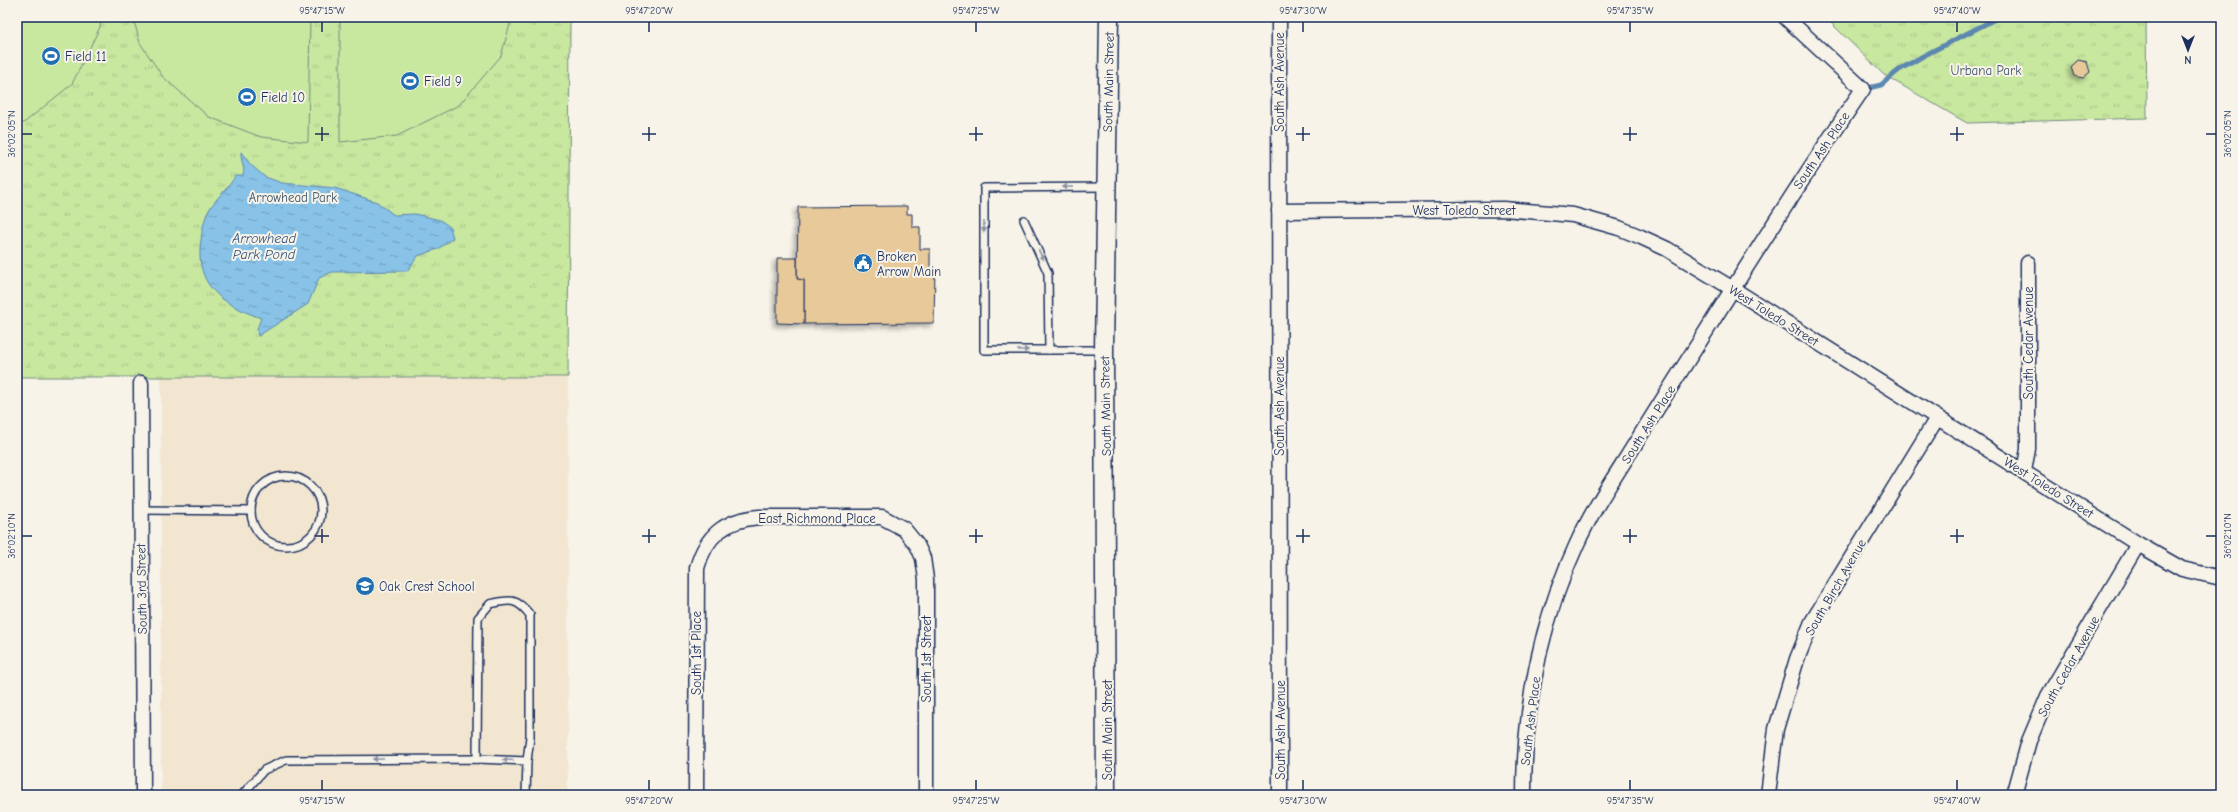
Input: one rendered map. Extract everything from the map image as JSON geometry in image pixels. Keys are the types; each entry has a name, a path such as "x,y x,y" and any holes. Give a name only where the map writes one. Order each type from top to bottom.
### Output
{"street":[{"name":"South Main Street","path":"1106,795 1104,350 1109,17"},
{"name":"South Ash Avenue","path":"1279,17 1280,795"},
{"name":"South Ash Place","path":"1524,795 1526,742 1530,696 1542,643 1558,592 1576,546 1602,497 1733,289 1770,227 1863,89 1785,17"},
{"name":"West Toledo Street","path":"1279,212 1504,209 1573,215 1619,228 1667,250 1733,289 2138,544 2182,569 2221,578"},
{"name":"South Cedar Avenue","path":"2024,471 2028,450 2028,262"},
{"name":"South 3rd Street","path":"141,382 140,510 143,795"},
{"name":"South Birch Avenue","path":"1768,795 1776,729 1794,666 1812,622 1936,418"},
{"name":"East Richmond Place","path":"728,524 744,518 759,517 882,517 904,529"},
{"name":"South 1st Place","path":"696,795 697,568 700,555 712,536 728,524"},
{"name":"South 1st Street","path":"904,529 917,545 923,558 926,579 926,795"},
{"name":"South Cedar Avenue","path":"2014,795 2029,741 2048,696 2138,544"}],"lane":[{"path":"1104,350 984,350 984,188 1107,187"},
{"path":"1024,220 1048,273 1049,350"},
{"path":"286,475 300,478 311,485 319,497 321,510 319,524 311,536 300,543 286,546 272,543 261,536 253,524 250,511 253,497 261,486 272,478 286,475"},
{"path":"140,510 250,511"},
{"path":"476,759 478,618 490,604 511,600 521,603 530,615 530,737 527,761 526,795"},
{"path":"242,795 264,770 278,762 286,760 476,759 527,761"}],"shaded area":[{"name":"Oak Crest School","path":"161,377 568,377 568,795 161,795"}],"green space":[{"name":"Arrowhead Park","path":"17,17 570,17 568,377 17,377"},
{"name":"Field 11","path":"17,17 101,17 100,27 72,84 25,122 17,126"},
{"name":"Field 10","path":"133,17 310,17 308,142 261,137 209,117 163,77 140,43"},
{"name":"Field 9","path":"340,17 512,17 501,56 459,105 397,136 340,142"},
{"name":"Urbana Park","path":"1825,17 2146,17 2147,118 1967,123 1884,75"}],"water":[{"name":"Arrowhead Park Pond","path":"241,152 251,165 265,177 282,183 335,188 377,202 394,215 415,214 440,220 450,227 453,238 438,249 418,256 407,271 332,272 319,278 308,304 258,336 257,329 261,318 234,306 214,291 202,270 200,256 203,228 209,210 235,176 243,176 244,169"}],"building":[{"path":"2078,60 2087,62 2090,72 2083,78 2074,76 2071,67"},
{"name":"Broken Arrow Main","path":"907,206 907,214 912,214 912,227 920,227 920,249 930,249 930,269 935,269 934,323 804,324 804,280 797,279 798,207"},
{"path":"777,258 797,258 797,279 804,280 804,324 777,323"}],"waterway":[{"path":"1864,89 1881,85 1899,70 1923,56 1999,17"}],"place":[{"name":"Field 11","path":"51,56"},
{"name":"Field 9","path":"410,81"},
{"name":"Field 10","path":"247,97"},
{"name":"Broken Arrow Main","path":"863,263"},
{"name":"Oak Crest School","path":"365,586"}]}
